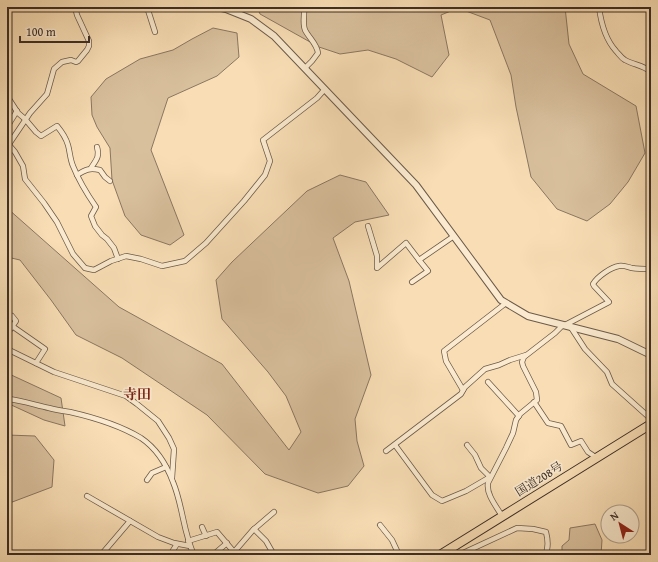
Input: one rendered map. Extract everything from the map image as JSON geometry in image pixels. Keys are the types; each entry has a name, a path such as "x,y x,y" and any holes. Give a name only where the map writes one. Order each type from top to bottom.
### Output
{"highway":[{"name":"国道208号","path":"441,554 651,424"}],"street":[{"path":"75,7 89,41 89,46 78,61 76,62 71,60 62,62 54,69 48,94 25,119 8,146 15,152 23,166 25,179 57,222 73,254 85,268 94,270 111,261 126,256 142,259 162,266 185,261 206,243 244,201 265,174 270,160 263,140 317,98 325,89"},
{"path":"147,7 155,32"},
{"path":"219,7 251,19 274,36 305,68 416,185 501,300 528,316 618,339 651,355"},
{"path":"304,7 303,22 305,29 317,48 318,53 305,68"},
{"path":"599,7 600,20 610,44 622,58 641,65 651,72"},
{"path":"7,96 17,111 41,136 57,126 65,138 72,164 77,175 89,197 96,206 91,216 102,235 114,248 118,259"},
{"path":"7,127 17,111"},
{"path":"77,175 91,168 98,158 99,153 96,147"},
{"path":"91,168 100,170 110,181"},
{"path":"368,226 377,256 377,268 406,243 428,271 412,282"},
{"path":"419,260 454,236"},
{"path":"502,516 487,487 490,478 506,448 516,420 520,414 537,400 537,396 523,366 522,362 524,357 566,325 609,302 593,284 610,269 619,266 651,269"},
{"path":"463,390 446,361 444,351 506,303"},
{"path":"7,334 16,322 12,316"},
{"path":"566,325 585,349 607,372 612,384 651,420"},
{"path":"12,326 45,349 36,363"},
{"path":"7,349 54,372 126,396 158,421 174,449 172,480"},
{"path":"386,451 461,394 465,387 485,369 528,354"},
{"path":"488,382 519,416"},
{"path":"7,400 25,402 103,421 142,439 152,447 162,460 172,480 180,505 189,544 194,555"},
{"path":"534,402 548,423 560,426 571,445 581,441 588,452 597,458"},
{"path":"395,445 432,496 442,501 466,491 490,478"},
{"path":"468,445 481,468 490,478"},
{"path":"147,480 152,473 166,467"},
{"path":"87,496 158,538 177,544 189,544 217,532 234,552 254,529 274,512"},
{"path":"101,555 130,521"},
{"path":"380,525 392,540 399,555"},
{"path":"202,527 206,536"},
{"path":"441,554 463,553 517,528 546,532 548,549 545,555"},
{"path":"254,529 266,541 274,555"},
{"path":"213,555 227,543"},
{"path":"170,555 177,544"}],"shaded area":[{"path":"257,7 565,7 569,44 583,74 636,106 645,153 628,182 610,204 587,221 557,209 531,177 516,107 511,75 490,20 458,8 441,15 449,55 432,77 396,59 368,50 340,54 319,47 260,14"},
{"path":"213,28 237,33 239,57 217,76 168,98 151,150 184,235 170,245 141,235 125,216 112,180 110,148 97,127 92,115 91,97 106,79 140,59 173,50"},
{"path":"340,175 366,182 389,215 355,222 333,238 349,281 371,375 355,419 357,441 364,466 348,486 318,493 265,474 207,415 122,358 76,335 20,260 7,257 7,208 119,307 222,364 289,450 301,432 286,396 268,372 222,319 216,280 232,262 307,191"},
{"path":"7,373 61,398 65,426 44,420 7,403"},
{"path":"7,435 35,436 54,460 52,487 7,504"},
{"path":"595,524 600,535 600,544 602,544 601,555 562,555 562,546 569,540 570,528"}],"district":[{"name":"寺田","path":"137,394"}]}
